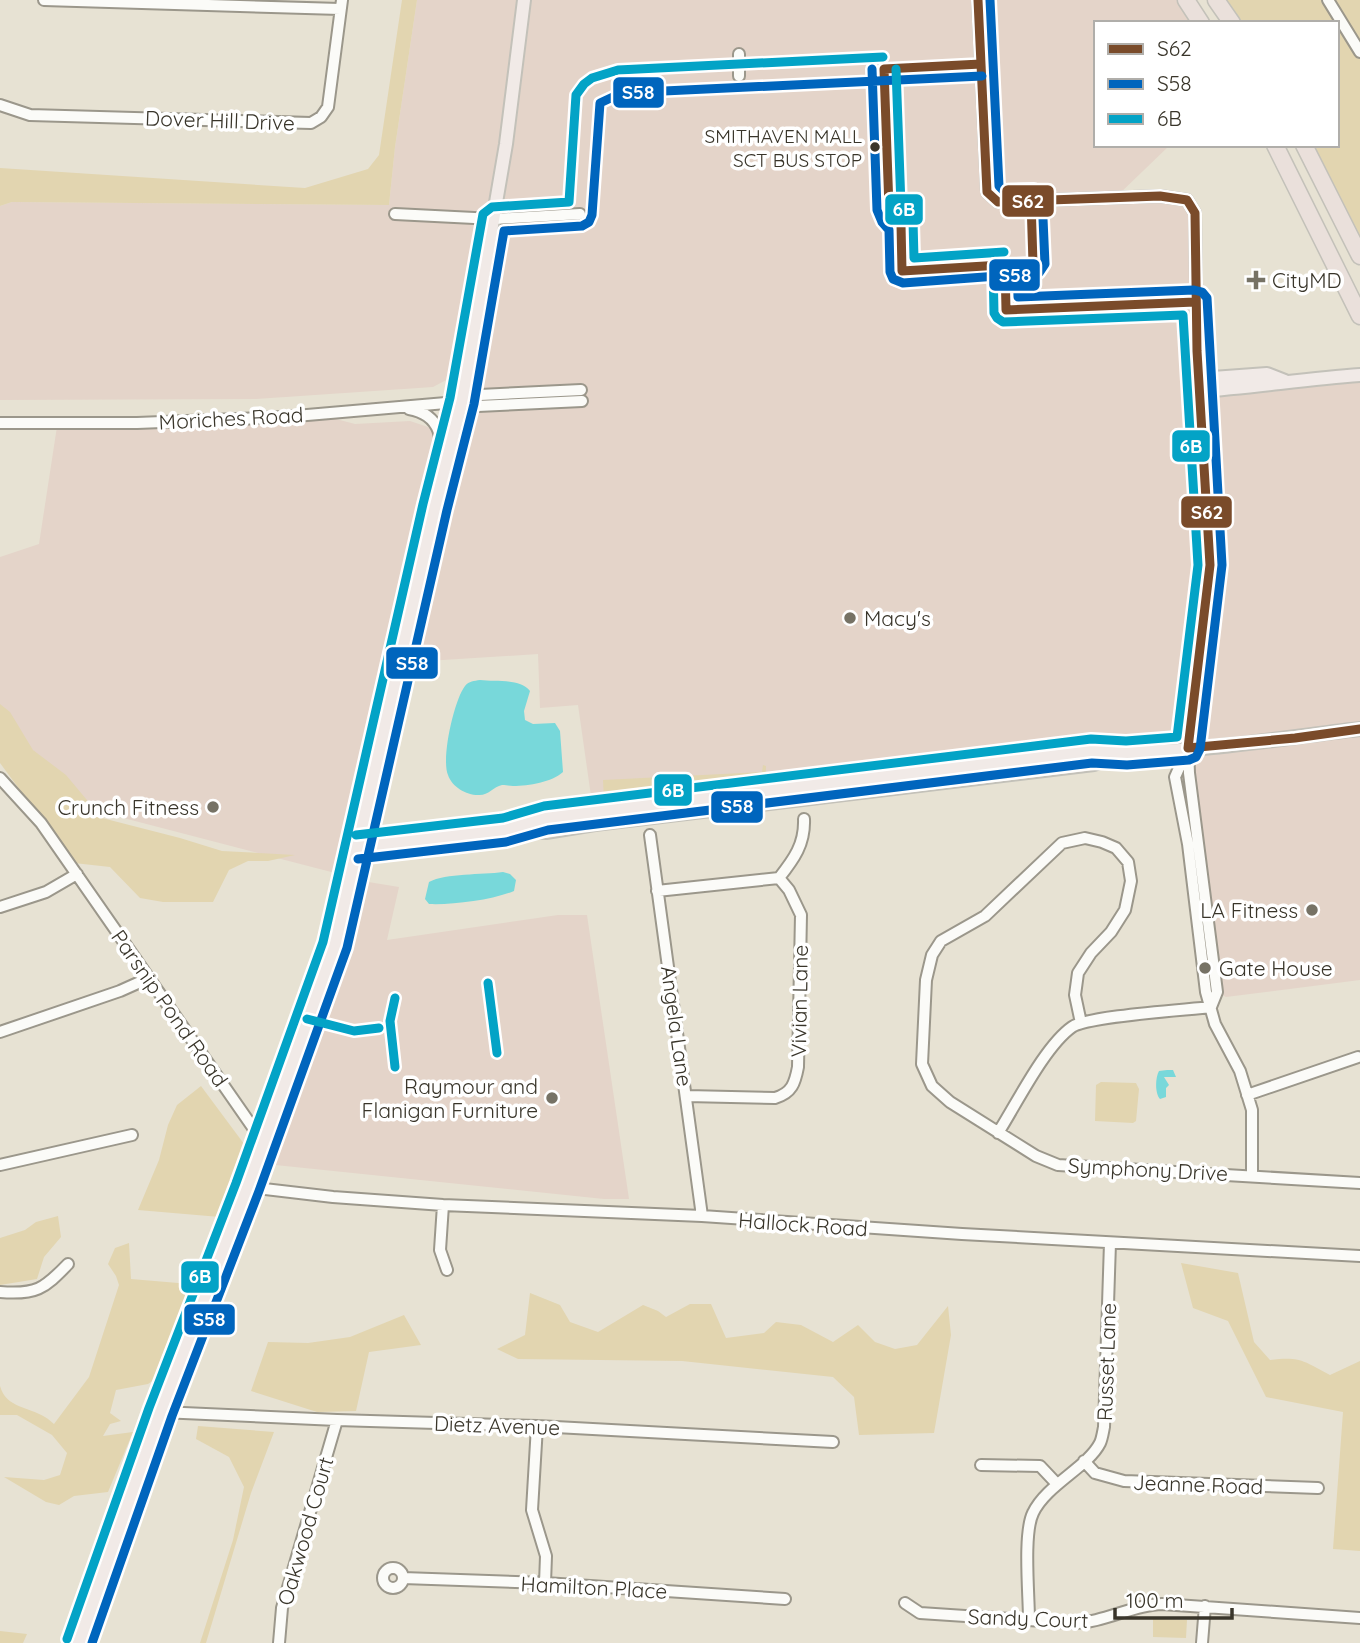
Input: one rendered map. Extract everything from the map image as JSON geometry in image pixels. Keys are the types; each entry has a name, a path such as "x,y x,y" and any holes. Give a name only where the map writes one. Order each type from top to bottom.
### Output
{"highway":[{"path":"1186,0 1200,21"},
{"path":"1216,0 1231,21"},
{"path":"1276,147 1360,316"},
{"path":"1305,147 1360,256"}],"main road":[{"path":"79,1643 161,1412 327,973 441,482 466,401 506,144 524,0"},
{"path":"1199,385 1270,386 1285,381 1360,375"},
{"path":"357,847 505,830 545,818 674,801 1092,751 1188,748 1360,729"}],"street":[{"path":"44,0 341,4"},
{"path":"978,0 987,192 998,202 1160,196 1187,200 1195,213 1195,304 1210,565 1188,748 1189,773 1217,992 1211,1007 1214,1024 1240,1071 1252,1110 1252,1175"},
{"path":"1320,0 1334,2 1360,52"},
{"name":"Dover Hill Drive","path":"0,105 30,115 311,122 321,117 328,107 341,4"},
{"path":"739,54 739,76"},
{"path":"395,214 494,219 580,214"},
{"name":"Moriches Road","path":"0,423 137,423 284,416 466,401 478,406 581,396"},
{"path":"403,407 417,410 438,428 442,438 441,482"},
{"name":"Parsnip Pond Road","path":"0,778 41,823 263,1142"},
{"path":"657,891 779,878 802,844 804,819"},
{"name":"Angela Lane","path":"650,835 702,1216"},
{"name":"Symphony Drive","path":"1081,1023 1075,995 1079,974 1091,953 1111,932 1125,910 1131,881 1128,862 1116,848 1085,838 1062,843 985,916 941,942 932,955 926,979 922,1064 932,1086 950,1102 998,1133 1035,1156 1058,1165 1360,1183"},
{"path":"0,907 46,892 77,874"},
{"name":"Vivian Lane","path":"687,1096 775,1098 787,1093 795,1082 798,1067 802,915 789,890 779,878"},
{"path":"0,1032 120,991 149,978"},
{"path":"998,1133 1053,1043 1074,1025 1211,1007"},
{"path":"1247,1095 1359,1056"},
{"path":"0,1165 132,1136"},
{"name":"Hallock Road","path":"247,1187 443,1205 702,1216 1110,1243 1360,1256"},
{"path":"443,1205 440,1251 447,1270"},
{"name":"Russet Lane","path":"1029,1620 1029,1522 1036,1507 1101,1442 1104,1427 1110,1243"},
{"path":"0,1292 22,1293 43,1288 68,1264"},
{"name":"Dietz Avenue","path":"161,1412 537,1426 833,1442"},
{"name":"Oakwood Court","path":"279,1643 282,1608 337,1420"},
{"path":"537,1426 532,1510 546,1556 545,1583"},
{"name":"Jeanne Road","path":"1084,1461 1095,1473 1124,1481 1318,1488"},
{"path":"981,1465 1040,1466 1057,1484"},
{"name":"Hamilton Place","path":"403,1578 545,1583 785,1599"},
{"name":"Sandy Court","path":"905,1603 920,1613 1085,1623 1154,1605 1192,1608 1205,1606 1360,1618"},
{"path":"1202,1643 1205,1606"}],"shaded area":[{"path":"402,0 417,0 389,205 12,202 0,206 0,168 305,188 368,169 379,155"},
{"path":"417,0 1186,0 1200,21 1094,21 1094,147 1168,147 1116,197 1187,200 1195,213 1200,390 1360,375 1360,980 1226,997 1217,992 1188,748 595,824 578,705 540,708 538,654 427,661 400,658 350,879 39,796 0,744 0,557 39,544 58,420 321,415 355,424 410,421 434,429 450,443 467,369 433,387 256,399 0,400 0,206 12,202 389,205"},
{"path":"1216,0 1360,0 1360,254 1302,147 1339,147 1339,21 1232,21"},
{"path":"0,704 10,712 33,750 66,775 102,818 222,851 295,855 268,861 248,861 229,870 213,902 163,902 140,898 110,867 74,863 0,763"},
{"path":"763,765 766,766 766,775 763,783 608,802 604,800 603,780 762,772"},
{"path":"350,879 399,887 387,940 558,915 587,915 629,1199 604,1199 256,1163 304,1031"},
{"path":"1101,1082 1136,1083 1139,1089 1136,1121 1095,1121 1096,1085"},
{"path":"201,1086 250,1152 220,1217 138,1210 159,1160 168,1125 177,1105"},
{"path":"58,1216 61,1237 44,1257 37,1279 0,1285 0,1238 25,1230 36,1222"},
{"path":"129,1243 131,1279 190,1284 154,1380 148,1384 116,1390 110,1413 121,1421 110,1424 103,1436 133,1432 108,1492 74,1496 59,1505 46,1502 4,1477 44,1480 60,1475 67,1453 52,1435 17,1415 0,1415 0,1386 7,1399 54,1424 89,1377 119,1285 108,1264 115,1248"},
{"path":"1181,1263 1238,1273 1254,1342 1270,1360 1302,1361 1330,1375 1360,1361 1360,1551 1333,1549 1343,1412 1266,1397 1228,1321 1193,1308"},
{"path":"530,1293 560,1305 570,1322 598,1332 643,1305 666,1317 690,1304 711,1304 726,1338 764,1333 776,1322 801,1325 833,1342 858,1325 875,1342 895,1349 917,1345 948,1306 951,1335 934,1433 859,1435 854,1397 833,1377 682,1361 518,1359 497,1349 525,1335"},
{"path":"404,1315 421,1345 369,1352 356,1411 317,1412 251,1391 268,1342 308,1343 350,1337"},
{"path":"198,1426 274,1432 251,1493 206,1643 200,1643 233,1540 244,1487 229,1457 196,1439"},
{"path":"1153,1619 1187,1620 1186,1638 1153,1637"},
{"path":"0,1631 27,1634 23,1643 0,1643"}],"water":[{"path":"480,680 514,682 530,691 524,711 525,720 533,724 555,723 560,731 563,772 540,783 502,785 482,795 473,795 456,787 446,767 447,744 453,716 465,686"},
{"path":"503,872 516,880 514,891 461,903 429,904 425,899 429,882 436,879"},
{"path":"1173,1070 1176,1077 1164,1077 1169,1085 1166,1088 1166,1097 1160,1099 1156,1090 1159,1071"}],"transit line":[{"name":"S62","path":"978,0 987,192 998,202 1160,196 1187,200 1195,213 1197,351 1210,565 1188,748"},
{"name":"S58","path":"872,69 877,210 889,230 890,272 893,279 903,283 1039,273 1045,264 1042,196 1034,189 1003,190 999,186 990,0"},
{"name":"6B","path":"67,1639 149,1408 236,1183 323,942 423,504 450,398 483,214 492,207 569,202 576,95 592,78 618,70 883,57"},
{"name":"S62","path":"884,69 981,64"},
{"name":"S62","path":"884,69 889,208 892,216 901,224 902,271 1033,263"},
{"name":"6B","path":"896,69 901,206 913,221 914,258 1004,252"},
{"name":"S58","path":"92,1643 172,1416 259,1191 347,948 447,510 474,404 504,231 582,226 589,222 592,215 600,103 615,96 643,92 982,76"},
{"name":"S62","path":"1031,201 1033,263"},
{"name":"6B","path":"356,835 503,818 544,806 1091,739 1126,741 1177,737 1198,565 1183,315 1003,322 994,313 993,264"},
{"name":"S62","path":"1005,264 1006,310 1195,302"},
{"name":"S58","path":"358,859 506,842 548,830 1092,763 1127,765 1189,760 1196,757 1200,749 1222,565 1207,298 1202,292 1194,290 1018,297 1017,264"},
{"name":"S62","path":"1188,748 1360,729"},
{"name":"6B","path":"488,983 497,1053"},
{"name":"6B","path":"395,998 390,1021 395,1067"},
{"name":"6B","path":"307,1019 354,1031 379,1028"}],"place":[{"name":"SMITHAVEN MALL SCT BUS STOP","path":"875,147"},
{"name":"CityMD","path":"1256,280"},
{"name":"Macy's","path":"850,618"},
{"name":"Crunch Fitness","path":"213,807"},
{"name":"LA Fitness","path":"1312,910"},
{"name":"Gate House","path":"1205,968"},
{"name":"Raymour and Flanigan Furniture","path":"552,1098"}]}
